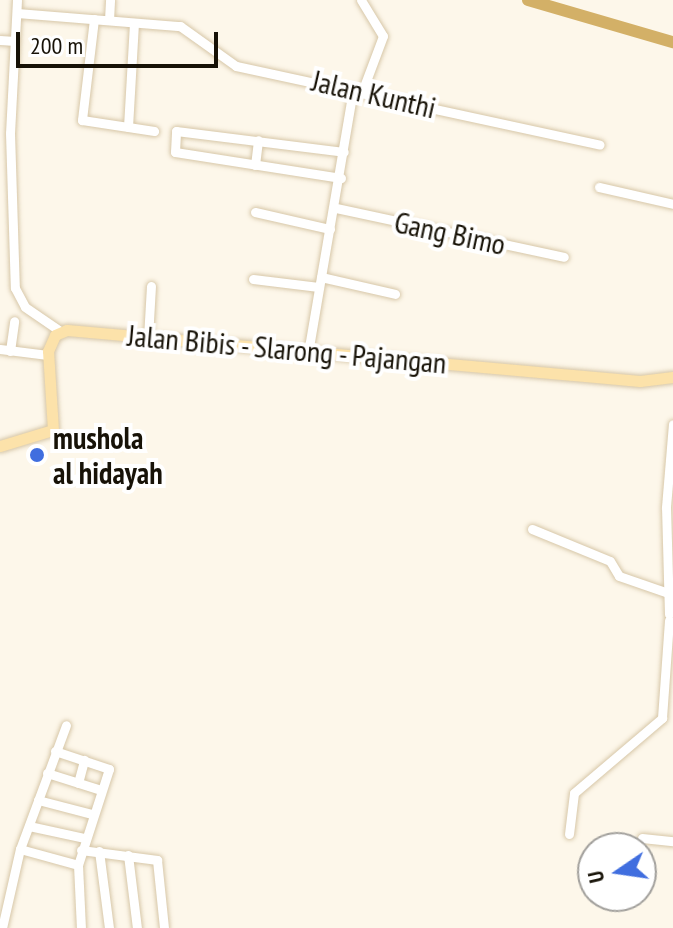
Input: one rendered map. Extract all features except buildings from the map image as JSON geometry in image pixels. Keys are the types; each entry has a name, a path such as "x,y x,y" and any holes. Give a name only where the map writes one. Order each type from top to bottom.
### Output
{"main road":[{"name":"Jalan Bibis - Slarong - Pajangan","path":"60,331 640,381 673,377"},
{"path":"0,446 53,430 48,355 60,331"}],"street":[{"path":"17,0 15,288 25,307 60,331"},
{"path":"109,20 110,0"},
{"path":"308,353 358,91 383,36 361,0"},
{"name":"Jalan Kunthi","path":"17,13 187,27 226,63 600,145"},
{"path":"94,19 82,120 154,131"},
{"path":"128,127 134,23"},
{"path":"0,40 15,41"},
{"path":"341,178 175,152 176,131 344,152"},
{"path":"255,165 258,140"},
{"path":"599,187 673,204"},
{"name":"Gang Bimo","path":"336,208 564,257"},
{"path":"255,212 330,229"},
{"path":"253,279 320,282 395,294"},
{"path":"148,338 151,286"},
{"path":"14,321 5,350 48,355"},
{"path":"569,834 574,793 662,718 669,617 673,424"},
{"path":"532,529 610,561 619,576 668,593"},
{"path":"2,923 4,898 66,725"},
{"path":"55,751 109,769 84,838 78,865 81,928"},
{"path":"78,783 84,760"},
{"path":"47,773 101,790"},
{"path":"38,800 92,814"},
{"path":"29,826 84,838"},
{"path":"20,849 78,865"},
{"path":"81,850 157,860 164,928"},
{"path":"99,851 109,928"},
{"path":"128,855 137,928"}],"waterway":[{"path":"528,0 673,42"}],"place":[{"name":"mushola al hidayah","path":"37,455"}]}
